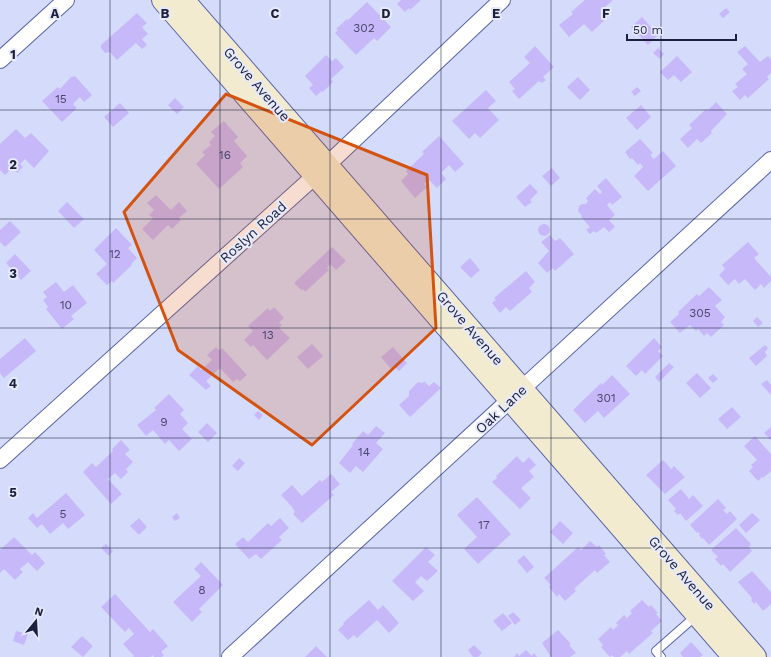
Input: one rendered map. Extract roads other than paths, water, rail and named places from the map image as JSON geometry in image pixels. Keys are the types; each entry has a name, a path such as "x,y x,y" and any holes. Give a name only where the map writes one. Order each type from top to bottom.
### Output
{"street":[{"path":"0,60 66,0"},
{"name":"Grove Avenue","path":"162,0 321,170"},
{"name":"Grove Avenue","path":"183,0 321,170 517,395 755,657"},
{"name":"Roslyn Road","path":"0,460 321,170 502,0"},
{"name":"Oak Lane","path":"230,657 517,395 771,160"},
{"name":"Grove Avenue","path":"517,395 697,615 734,657"}],"lane":[{"path":"661,657 656,651 697,615"}]}
